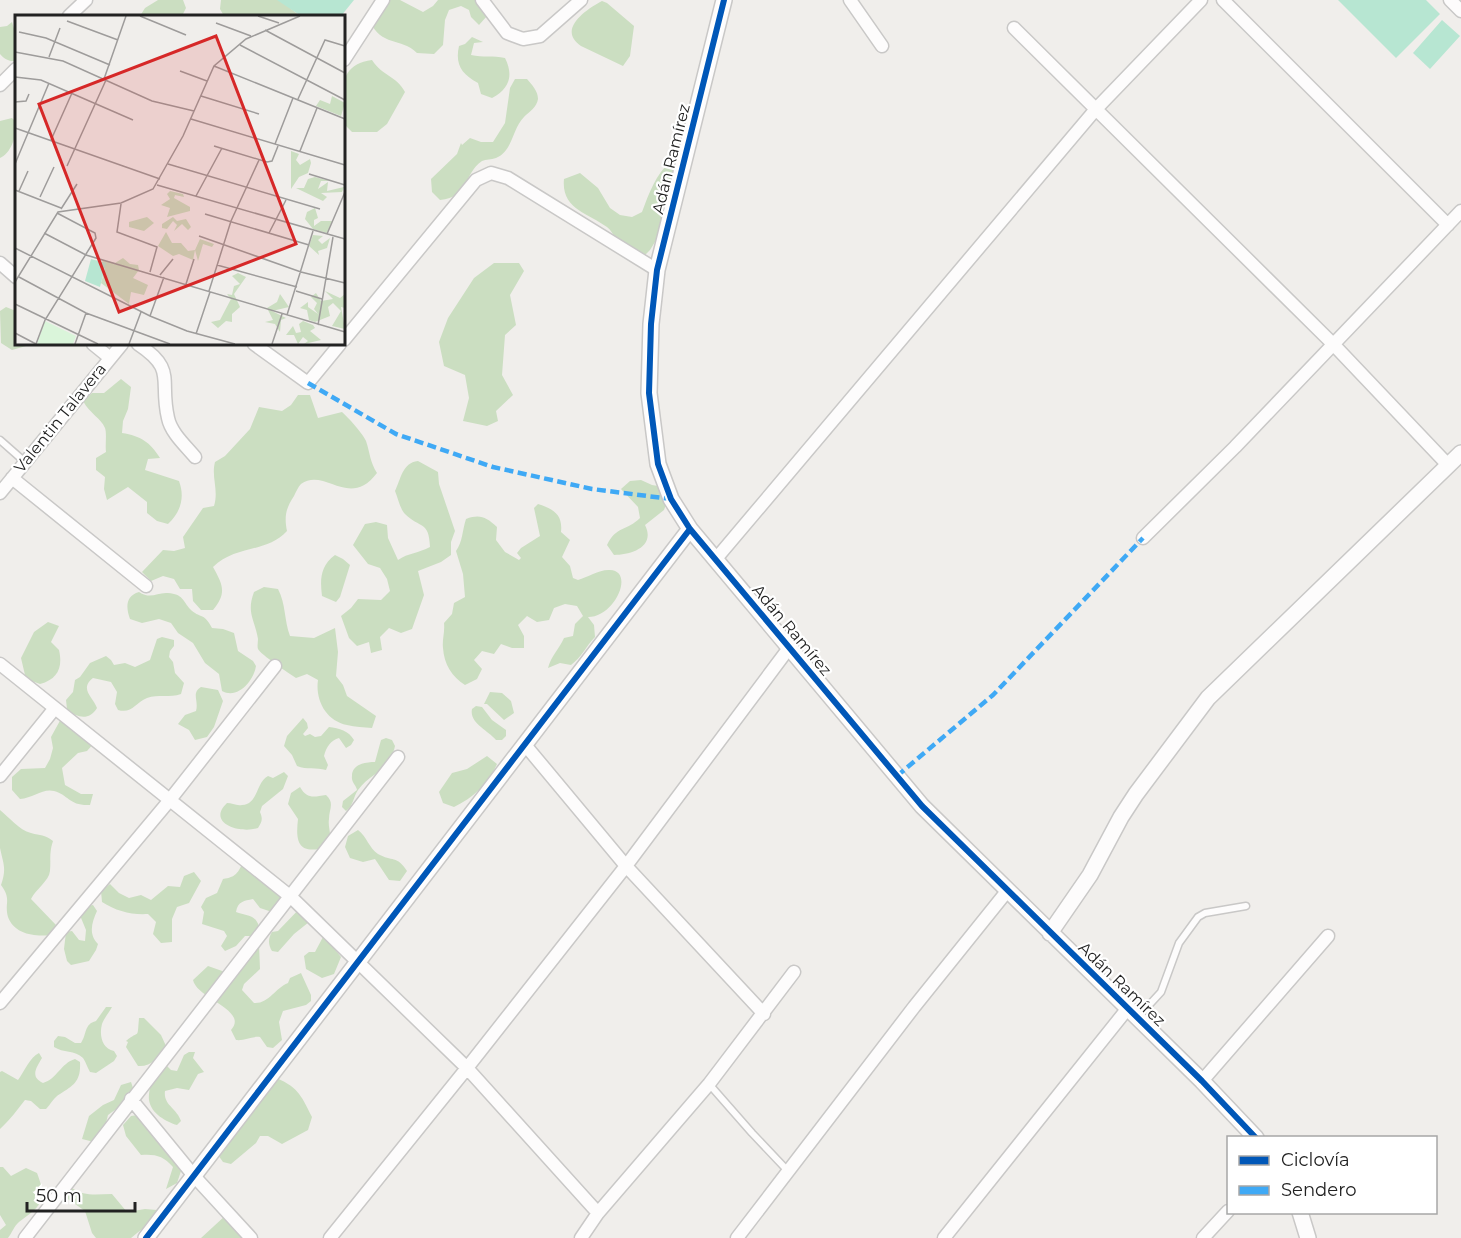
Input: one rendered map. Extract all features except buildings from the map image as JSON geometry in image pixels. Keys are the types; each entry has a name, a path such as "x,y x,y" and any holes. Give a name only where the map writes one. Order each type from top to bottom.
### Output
{"street":[{"path":"70,15 86,0"},
{"path":"345,58 383,0"},
{"path":"482,0 507,33 523,39 540,36 581,0"},
{"name":"Adán Ramírez","path":"724,0 657,270 651,324 649,393 658,464 671,499 690,529 715,560 922,806 1255,1136"},
{"path":"850,0 882,46"},
{"path":"715,560 1096,109 1201,0"},
{"path":"1223,0 1448,225"},
{"path":"1450,0 1461,11"},
{"path":"1014,28 1333,344 1457,458 1208,698 1136,794 1090,875 1050,933"},
{"path":"0,85 15,70"},
{"path":"345,339 476,180 491,173 518,184 657,270"},
{"path":"1143,538 1235,447 1461,211"},
{"path":"0,263 15,276"},
{"path":"94,345 109,357"},
{"name":"Valentin Talavera","path":"0,493 121,345"},
{"path":"140,345 155,355 160,362 164,373 168,420 172,429 195,457"},
{"path":"255,345 308,383 339,345"},
{"path":"12,478 146,586"},
{"path":"146,1238 357,961 526,746 690,529"},
{"path":"330,1238 626,866 789,648"},
{"path":"0,664 291,897 467,1068 598,1213"},
{"path":"0,1003 169,801 275,666"},
{"path":"0,776 55,708"},
{"path":"526,746 626,866 764,1014"},
{"path":"25,1238 398,757"},
{"path":"737,1238 1008,891"},
{"path":"1202,1081 1328,936"},
{"path":"580,1238 598,1213 709,1084 794,972"},
{"path":"944,1238 1133,1013"},
{"path":"131,1099 194,1176 251,1238"},
{"path":"1203,1238 1227,1212"},
{"path":"1301,1214 1308,1238"}],"lane":[{"path":"0,440 25,462"},
{"path":"1133,1013 1161,992 1179,943 1198,917 1205,913 1246,906"},
{"path":"709,1084 788,1170"}],"green space":[{"path":"158,0 183,0 186,8 182,15 141,15 145,8"},
{"path":"221,0 280,0 299,15 223,15 220,9"},
{"path":"277,0 354,0 342,15 300,15"},
{"path":"381,0 400,0 423,12 438,0 488,0 487,16 479,25 471,17 469,10 461,6 449,10 445,20 443,45 434,54 417,53 411,48 385,38 375,29 370,21"},
{"path":"1338,0 1426,0 1440,14 1396,58"},
{"path":"602,1 634,26 630,56 623,66 581,46 574,40 572,33 576,21"},
{"path":"1442,20 1460,36 1430,69 1413,53"},
{"path":"12,22 15,32 15,61 7,60 0,54 0,27"},
{"path":"472,37 483,42 474,43 471,55 505,58 508,65 509,76 506,86 492,98 481,94 478,83 463,72 459,63 459,46"},
{"path":"372,60 376,66 398,82 405,92 387,124 377,132 352,132 345,125 345,80 352,68"},
{"path":"515,79 527,79 536,91 538,99 533,109 520,122 502,155 482,161 457,194 440,200 432,192 431,179 457,154 461,143 462,145 470,138 481,142 493,142 505,123 510,88"},
{"path":"12,118 15,121 15,137 11,148 0,158 0,121"},
{"path":"671,161 676,172 663,229 650,250 641,259 619,241 607,227 571,204 564,189 564,179 580,173 598,188 610,208 620,215 632,217 642,212 657,178"},
{"path":"494,263 519,263 524,271 510,295 516,325 505,335 502,375 513,395 496,411 498,421 487,426 463,421 469,398 465,375 444,366 439,342 448,318 474,278"},
{"path":"6,307 15,311 15,345 30,345 12,350 1,343 0,311"},
{"path":"121,379 131,387 122,433 144,441 160,458 148,459 145,470 179,481 182,493 181,504 168,524 157,521 147,513 147,502 128,487 107,500 104,489 105,477 96,470 96,458 106,452 106,430 83,401 92,393 104,393"},
{"path":"298,395 310,395 318,418 342,412 365,438 377,473 367,483 357,488 347,488 319,480 310,480 301,484 287,508 287,531 270,543 231,555 213,567 219,579 222,594 213,610 201,610 193,601 192,589 180,589 174,579 163,576 151,581 142,572 163,550 174,551 185,548 183,537 203,508 214,506 215,462 225,456 250,429 259,407 282,411 291,405"},
{"path":"418,461 438,472 439,484 455,531 451,542 451,555 441,562 418,571 424,595 412,629 401,633 389,628 380,637 382,650 371,653 369,642 357,646 349,638 341,616 358,599 381,600 390,591 387,579 380,568 368,564 353,545 365,524 376,522 387,525 388,538 398,560 430,547 426,529 403,512 395,491 405,468"},
{"path":"641,480 664,487 668,499 664,510 645,525 648,533 645,544 634,551 614,555 607,545 610,539 640,518 638,507 621,489 630,481"},
{"path":"538,504 556,513 559,517 561,532 570,540 562,557 570,566 573,578 578,580 606,570 617,572 621,578 618,594 606,610 588,617 594,625 595,637 571,665 560,663 548,668 564,638 573,636 575,624 583,616 577,606 565,604 554,608 549,620 537,622 527,616 518,625 524,636 524,648 512,648 501,644 494,654 482,651 474,660 482,669 477,679 465,685 450,670 445,659 443,645 444,623 452,614 454,603 465,597 463,574 456,551 466,519 479,517 497,527 496,540 505,552 519,560 521,558 517,553 521,548 540,536 534,508"},
{"path":"335,555 350,565 340,597 336,602 322,596 321,584 326,564"},
{"path":"264,587 278,589 290,636 314,638 335,628 338,652 336,676 347,696 376,716 372,728 347,725 333,719 320,702 318,680 307,674 296,678 260,652 251,606 254,592"},
{"path":"139,592 147,595 164,593 177,595 193,612 207,620 212,628 234,633 238,651 253,661 256,666 249,682 234,693 222,691 219,674 205,663 193,643 178,633 171,623 159,619 142,623 130,619 129,599"},
{"path":"48,622 59,626 51,642 59,650 60,662 55,676 40,684 29,680 25,675 21,658 34,632"},
{"path":"162,637 174,640 169,657 173,662 175,673 184,683 181,694 147,698 127,711 123,711 118,710 115,704 117,692 111,682 93,678 87,689 97,708 94,712 83,717 67,709 66,700 73,692 75,680 90,663 106,656 114,665 125,663 135,667 150,660 157,639"},
{"path":"201,687 218,690 223,701 214,727 207,737 195,740 189,730 178,724 185,715 196,711 196,692"},
{"path":"490,692 502,693 511,701 514,713 504,720 487,704 484,704"},
{"path":"476,706 482,707 492,720 506,730 506,736 502,740 496,740 476,722 472,709"},
{"path":"62,717 79,721 94,731 95,742 87,751 78,753 62,768 65,785 81,794 93,794 90,805 78,804 50,790 20,799 12,790 12,777 21,769 45,768 53,748 51,737"},
{"path":"303,718 308,728 303,734 305,736 310,734 315,737 321,736 329,727 349,734 354,740 346,748 339,738 331,742 324,756 328,765 326,770 297,766 292,755 284,746 287,736"},
{"path":"386,738 392,740 395,746 389,762 363,784 346,811 342,807 343,801 357,790 352,778 354,769 364,763 375,762 381,740"},
{"path":"487,756 497,764 480,789 454,807 443,803 439,792 452,773 467,769"},
{"path":"284,772 288,776 283,789 262,806 260,812 262,820 258,828 235,828 223,821 220,816 227,803 247,804 254,797 264,779 268,776 273,778"},
{"path":"300,787 308,795 314,797 326,795 330,801 330,835 319,849 306,849 299,842 298,819 288,804 291,793"},
{"path":"0,810 22,829 53,841 49,875 31,899 56,925 50,935 20,931 8,917 7,898 1,885 4,870 0,848"},
{"path":"358,830 378,854 397,861 403,866 407,871 400,881 389,880 375,859 363,862 350,858 345,847 348,836"},
{"path":"243,862 284,892 272,912 260,908 253,899 240,904 236,912 250,916 256,920 259,927 251,936 245,936 236,946 225,951 221,946 227,936 224,931 202,924 204,912 201,907 206,898 217,893 223,879 236,874"},
{"path":"194,872 201,881 189,903 177,907 172,919 172,942 161,943 153,934 156,922 148,914 124,912 102,902 101,891 110,884 119,893 129,898 141,895 151,900 168,886 180,887 184,876"},
{"path":"93,905 97,911 92,928 93,936 98,944 96,950 89,961 71,965 67,961 64,949 66,932 72,931 79,940 85,941 86,930 79,913 87,906"},
{"path":"302,906 313,912 309,922 294,934 278,952 272,951 269,942 272,932 278,931"},
{"path":"328,933 333,947 341,957 334,974 322,978 306,969 304,956 309,952 315,952 323,937"},
{"path":"259,944 260,969 244,984 242,990 254,1003 264,1001 288,983 290,978 301,973 311,995 311,1001 306,1005 283,1011 279,1022 282,1040 273,1048 267,1047 260,1037 236,1040 231,1030 235,1023 233,1016 203,993 193,980 208,966 225,972"},
{"path":"106,1007 112,1007 102,1024 101,1037 104,1044 117,1056 114,1061 96,1073 90,1072 83,1058 54,1047 54,1041 58,1036 81,1043 89,1024 96,1021"},
{"path":"139,1018 144,1018 161,1035 166,1046 155,1061 143,1066 138,1066 126,1047 128,1042 126,1041 138,1032"},
{"path":"195,1052 193,1058 204,1072 198,1074 189,1090 177,1088 165,1091 166,1100 181,1121 177,1125 164,1119 150,1105 148,1076 161,1066 177,1071 184,1055"},
{"path":"39,1053 42,1058 35,1075 39,1081 43,1083 48,1081 66,1064 75,1059 80,1062 78,1078 46,1109 40,1109 31,1101 25,1100 0,1129 0,1072 18,1080 30,1061"},
{"path":"272,1076 293,1087 301,1096 312,1117 308,1130 282,1144 268,1136 260,1136 256,1143 231,1164 223,1162 218,1155"},
{"path":"131,1082 133,1088 123,1104 108,1115 105,1127 94,1142 82,1139 89,1116 114,1100 121,1085"},
{"path":"138,1115 176,1159 181,1171 177,1183 166,1189 173,1167 159,1156 141,1155 126,1136 123,1125 131,1116"},
{"path":"0,1167 3,1167 11,1176 26,1168 37,1173 42,1190 42,1197 37,1207 17,1224 8,1238 0,1238 0,1230 6,1225 0,1215"},
{"path":"72,1188 86,1194 112,1194 127,1212 157,1210 142,1229 131,1238 96,1238 92,1233 85,1211 65,1197"},
{"path":"226,1215 244,1238 201,1238"}],"marked path":[{"path":"308,383 396,434 493,467 592,489 671,499"},
{"path":"897,776 993,695 1143,538"}],"cycle path":[{"path":"724,0 657,270 651,324 649,393 658,464 671,499 690,529 922,806 1202,1081 1254,1136"},
{"path":"146,1238 690,529"}]}
